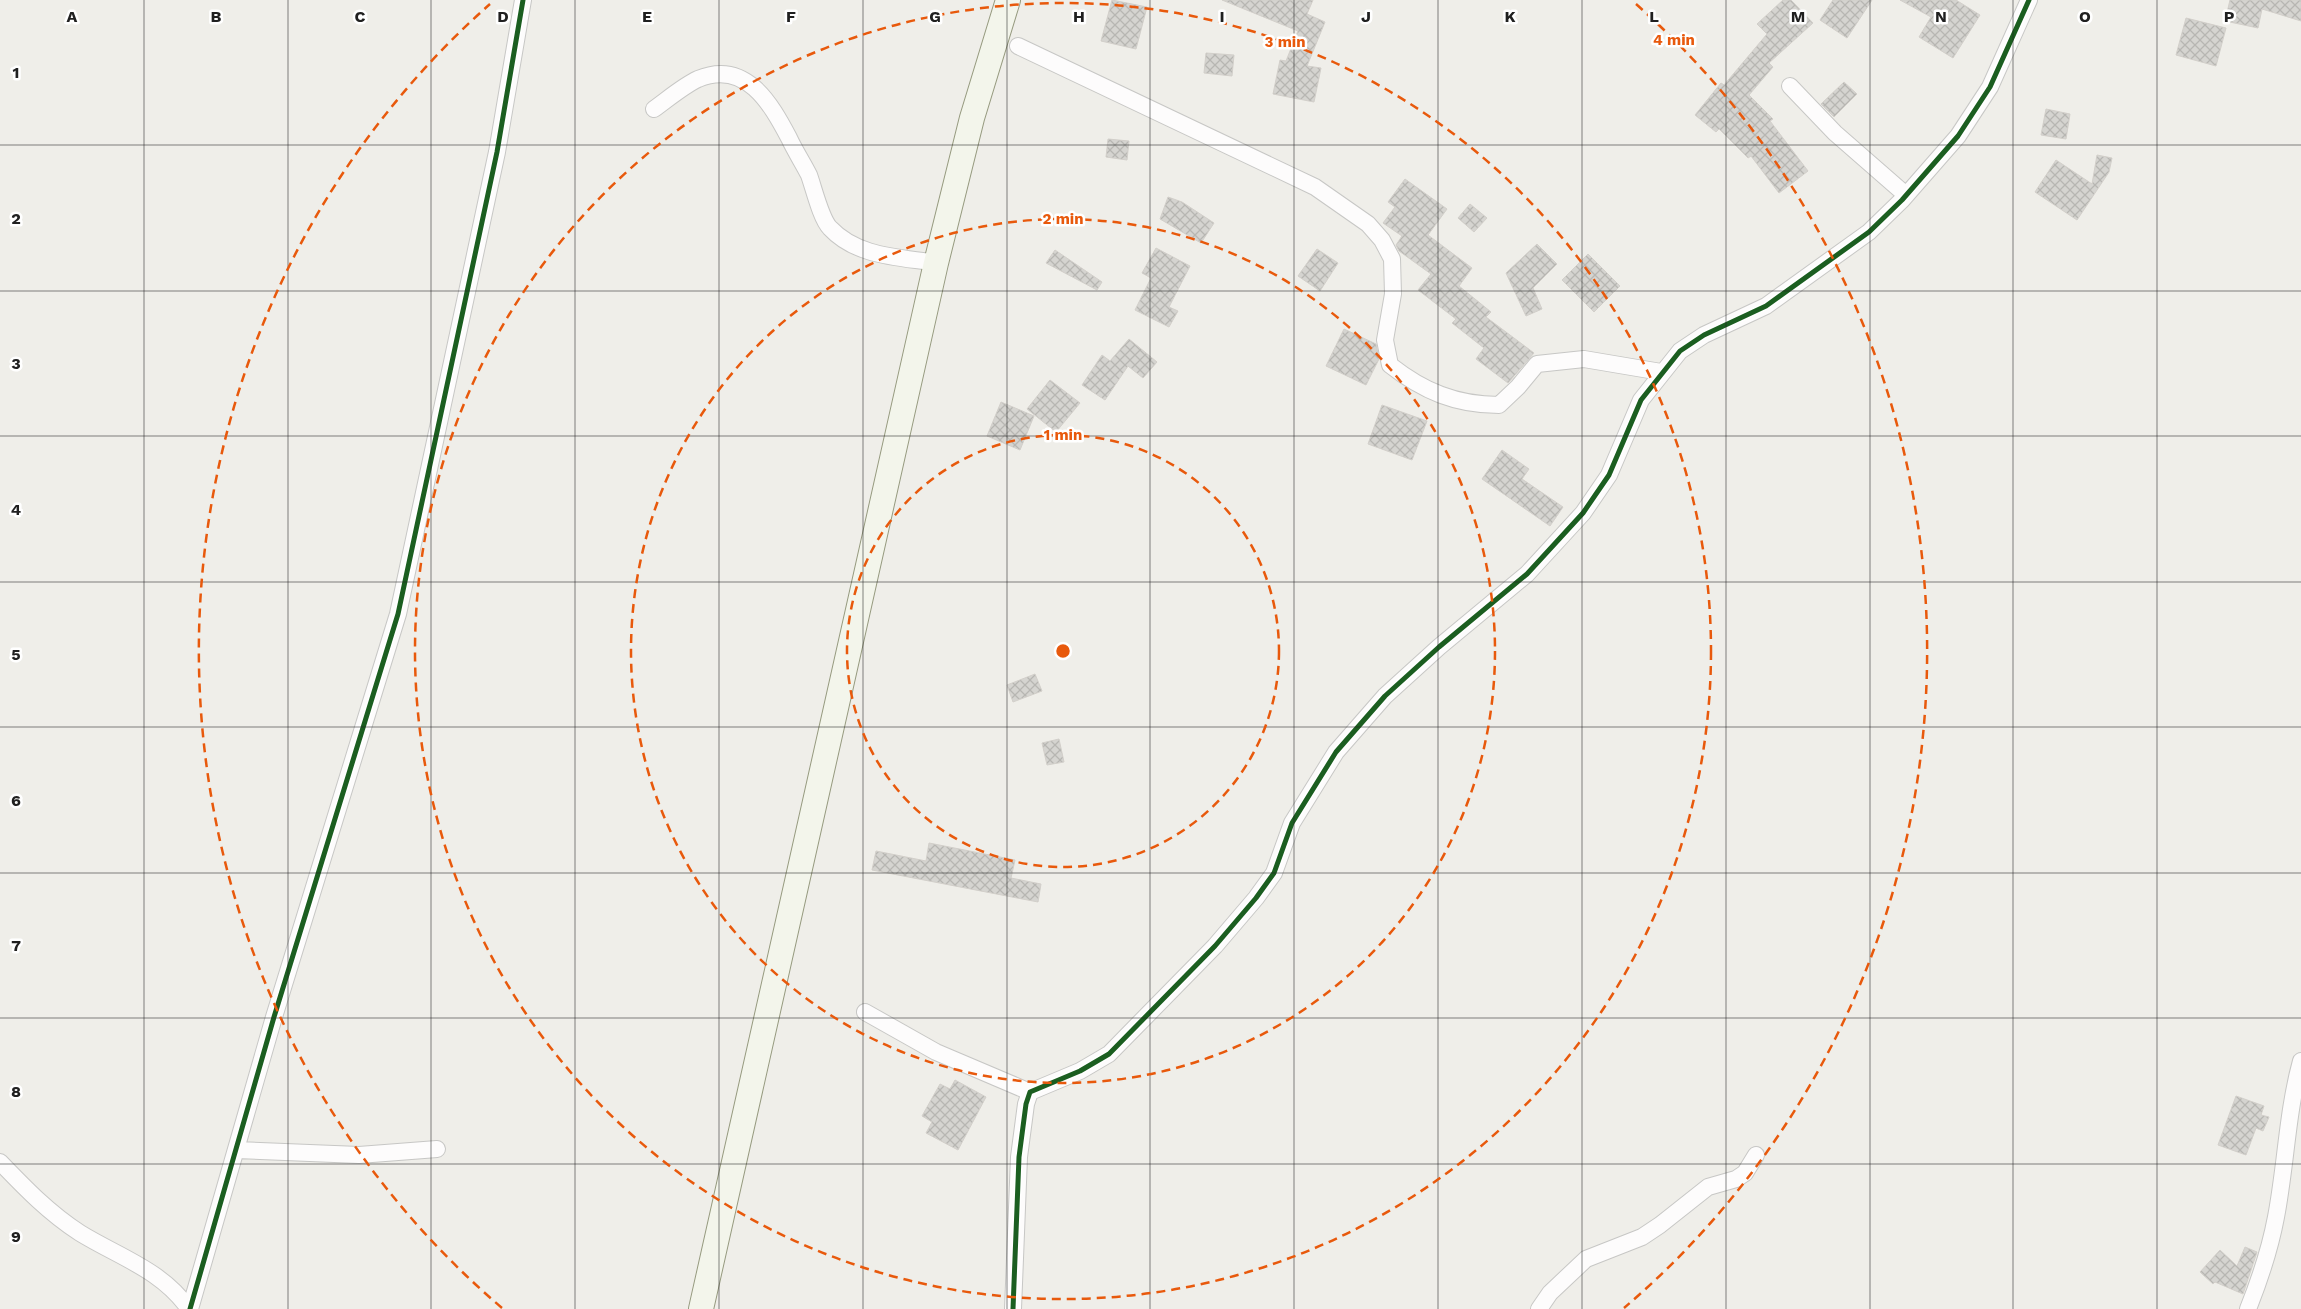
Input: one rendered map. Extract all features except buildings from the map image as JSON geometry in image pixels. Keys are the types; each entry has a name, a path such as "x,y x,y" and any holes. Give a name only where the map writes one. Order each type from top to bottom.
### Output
{"main road":[{"path":"701,1309 936,263 972,118 1008,0"}],"street":[{"path":"190,1309 318,872 398,614 495,161 523,0"},
{"path":"865,1012 936,1052 1030,1092 1080,1071 1109,1054 1215,946 1256,898 1274,873 1292,823 1336,752 1385,696 1527,574 1583,513 1609,475 1641,400 1680,350 1704,335 1766,306 1869,232 1906,195 1958,136 1990,87 2030,0"},
{"path":"1018,46 1315,187 1368,224 1382,240 1392,259 1392,294 1385,340 1390,365 1431,393 1481,405 1499,405 1518,387 1537,364 1584,359 1661,372"},
{"path":"654,108 698,79 714,75 734,76 753,86 771,104 808,174 828,227 847,243 868,252 936,263"},
{"path":"1790,86 1835,133 1906,195"},
{"path":"2248,1309 2265,1268 2276,1216 2286,1134 2301,1061"},
{"path":"1013,1309 1019,1157 1026,1104 1030,1092"},
{"path":"236,1150 359,1155 437,1149"},
{"path":"1539,1309 1550,1293 1586,1259 1642,1236 1660,1225 1708,1187 1736,1179 1745,1173 1756,1155"},
{"path":"0,1162 48,1211 81,1233 163,1280 179,1294 190,1309"}],"cycle path":[{"path":"190,1309 274,1017 398,614 497,152 523,0"},
{"path":"1013,1309 1019,1157 1026,1104 1030,1092 1080,1071 1109,1054 1215,946 1256,898 1274,873 1292,823 1336,752 1385,696 1439,647 1527,574 1583,513 1609,475 1641,400 1680,351 1704,335 1766,306 1869,232 1902,200 1958,136 1990,87 2029,0"}]}
